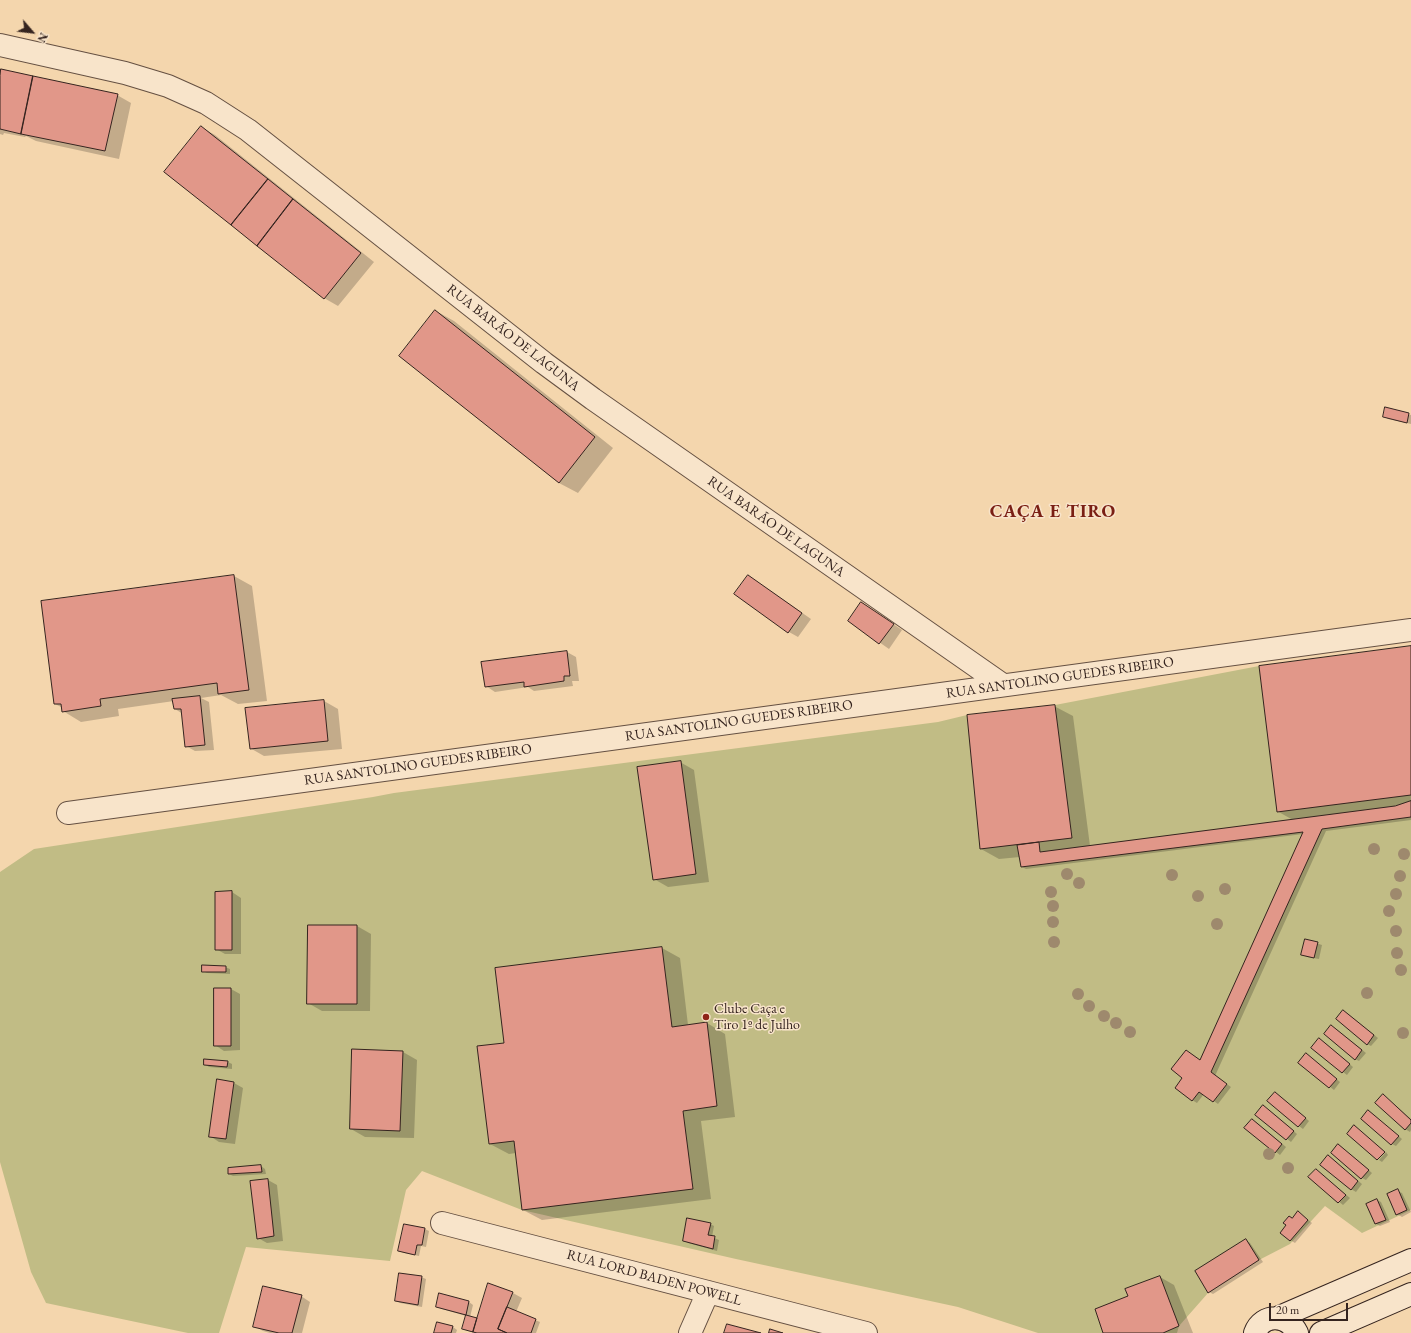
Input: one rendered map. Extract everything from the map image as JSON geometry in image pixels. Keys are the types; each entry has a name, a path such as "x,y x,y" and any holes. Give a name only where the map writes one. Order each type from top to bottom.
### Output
{"street":[{"name":"RUA BARÃO DE LAGUNA","path":"0,45 125,73 168,86 206,103 248,130 593,400 1003,685"},
{"name":"RUA SANTOLINO GUEDES RIBEIRO","path":"68,813 1411,630"},
{"name":"RUA LORD BADEN POWELL","path":"442,1223 866,1333"},
{"path":"1254,1332 1265,1320 1277,1318 1411,1260"},
{"path":"690,1333 708,1292"},
{"path":"1321,1333 1411,1294"},
{"path":"1277,1318 1284,1319 1290,1323 1296,1333"}],"shaded area":[{"name":"Clube Caça e Tiro 1º de Julho","path":"1411,646 1411,1210 1362,1233 1325,1206 1290,1244 1259,1260 1208,1293 1179,1326 1177,1333 1038,1333 958,1307 736,1259 522,1210 422,1171 406,1190 390,1261 246,1247 219,1333 188,1333 46,1303 31,1272 0,1162 0,872 34,849 394,793 938,722 967,715 1055,705 1259,666"}],"building":[{"path":"1,69 33,76 21,134 0,129"},
{"path":"33,76 118,94 105,151 21,134"},
{"path":"201,126 268,179 231,225 164,172"},
{"path":"268,179 293,199 257,246 231,225"},
{"path":"293,199 361,253 324,299 257,246"},
{"path":"435,310 595,437 559,483 399,356"},
{"path":"1385,407 1409,413 1407,423 1383,417"},
{"path":"234,575 249,690 218,694 217,683 100,699 101,706 62,712 61,704 54,704 41,601"},
{"path":"748,575 802,613 788,633 734,594"},
{"path":"861,602 894,624 879,644 848,621"},
{"path":"1411,646 1411,795 1277,812 1259,666"},
{"path":"567,651 570,676 564,676 564,681 524,687 524,682 485,687 481,662"},
{"path":"200,696 205,745 185,747 181,709 174,709 172,699"},
{"path":"324,700 328,741 250,749 245,708"},
{"path":"1055,705 1072,838 980,849 967,715"},
{"path":"681,761 696,874 653,880 637,767"},
{"path":"1411,801 1411,817 1322,829 1211,1072 1227,1084 1213,1102 1199,1092 1192,1101 1175,1088 1182,1078 1171,1069 1186,1050 1200,1060 1303,832 1021,867 1017,845 1039,842 1040,852 1395,806"},
{"path":"232,891 232,950 215,950 215,892"},
{"path":"308,925 357,925 357,1004 307,1004"},
{"path":"1305,939 1318,942 1314,958 1301,955"},
{"path":"662,947 672,1027 707,1022 717,1106 683,1111 693,1189 522,1210 514,1141 489,1144 477,1046 504,1043 495,968"},
{"path":"202,965 226,966 226,972 202,972"},
{"path":"214,988 231,988 231,1046 214,1046"},
{"path":"1343,1010 1374,1035 1367,1045 1336,1019"},
{"path":"1331,1025 1362,1050 1355,1060 1324,1034"},
{"path":"1319,1038 1350,1064 1342,1073 1311,1048"},
{"path":"352,1049 403,1051 400,1131 350,1129"},
{"path":"1306,1053 1337,1079 1329,1088 1298,1063"},
{"path":"204,1059 228,1061 227,1067 204,1065"},
{"path":"217,1079 234,1082 226,1139 209,1137"},
{"path":"1275,1092 1306,1118 1298,1127 1267,1101"},
{"path":"1383,1094 1411,1120 1411,1123 1405,1130 1375,1103"},
{"path":"1263,1105 1294,1131 1286,1140 1255,1115"},
{"path":"1368,1110 1399,1136 1391,1145 1361,1119"},
{"path":"1252,1119 1282,1144 1275,1153 1244,1128"},
{"path":"1354,1125 1385,1152 1377,1160 1347,1134"},
{"path":"1338,1144 1369,1170 1361,1179 1331,1153"},
{"path":"1328,1155 1358,1181 1351,1190 1320,1165"},
{"path":"261,1165 262,1172 228,1174 228,1168"},
{"path":"1316,1169 1346,1195 1338,1203 1308,1177"},
{"path":"268,1179 274,1236 257,1239 250,1181"},
{"path":"1398,1189 1407,1210 1396,1215 1387,1194"},
{"path":"1377,1199 1386,1220 1375,1224 1366,1204"},
{"path":"1298,1211 1308,1220 1290,1241 1280,1233 1286,1225 1283,1223 1289,1216 1292,1218"},
{"path":"687,1218 711,1223 708,1235 715,1236 713,1249 683,1241"},
{"path":"404,1224 425,1228 422,1245 417,1245 415,1255 398,1251"},
{"path":"1246,1239 1259,1260 1208,1293 1195,1271"},
{"path":"399,1273 422,1276 418,1305 395,1301"},
{"path":"1160,1276 1179,1326 1163,1333 1103,1333 1095,1309 1128,1296 1125,1289"},
{"path":"488,1283 513,1292 498,1329 507,1333 473,1332"},
{"path":"263,1286 302,1295 292,1333 279,1333 253,1327"},
{"path":"439,1293 469,1301 466,1315 436,1307"},
{"path":"507,1307 536,1319 531,1333 507,1333 498,1329"},
{"path":"466,1315 477,1318 473,1332 462,1329"},
{"path":"437,1322 453,1326 451,1333 434,1333"},
{"path":"727,1324 761,1333 724,1333"},
{"path":"770,1329 783,1333 769,1333"}],"place":[{"name":"Clube Caça e Tiro 1º de Julho","path":"706,1017"}],"district":[{"name":"CAÇA E TIRO","path":"1053,512"}]}
